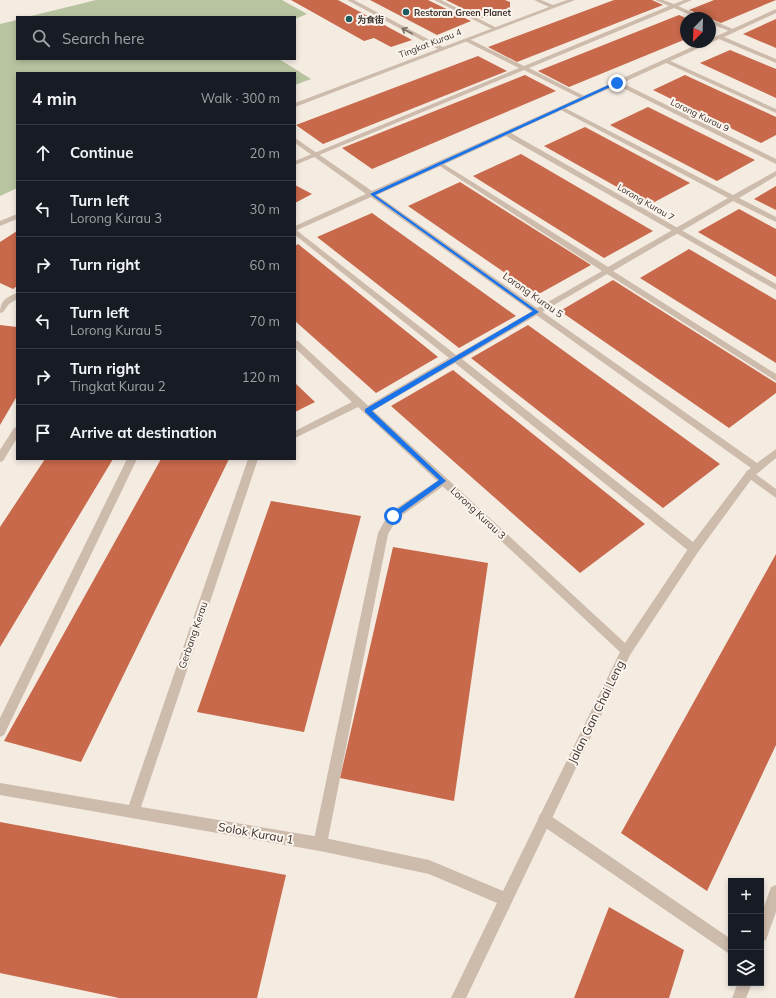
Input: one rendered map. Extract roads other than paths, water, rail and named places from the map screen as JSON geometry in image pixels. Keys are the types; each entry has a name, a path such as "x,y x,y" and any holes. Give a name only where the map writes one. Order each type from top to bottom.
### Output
{"street":[{"path":"350,0 442,49"},
{"path":"436,0 496,29"},
{"path":"537,0 553,7"},
{"name":"Tingkat Kurau 4","path":"296,105 572,0"},
{"path":"658,0 688,12"},
{"path":"296,163 689,0"},
{"path":"716,38 776,11"},
{"path":"716,24 733,31"},
{"path":"720,36 776,61"},
{"path":"467,40 584,98"},
{"path":"296,230 694,48"},
{"path":"666,61 776,111"},
{"name":"Lorong Kurau 9","path":"617,83 776,162"},
{"path":"561,108 776,220"},
{"name":"Lorong Kurau 7","path":"506,133 776,287"},
{"name":"Lorong Kurau 5","path":"296,141 537,312 754,471 776,494"},
{"path":"440,164 776,378"},
{"path":"368,410 776,173"},
{"path":"0,224 16,216"},
{"path":"296,231 694,549"},
{"path":"3,301 16,296"},
{"path":"3,301 16,307"},
{"path":"0,310 3,301"},
{"name":"Lorong Kurau 3","path":"296,344 626,651"},
{"path":"296,434 359,402"},
{"path":"0,458 16,432"},
{"name":"Jalan Gan Chai Leng","path":"458,998 626,651 694,549 754,471 776,454"},
{"path":"0,731 132,460"},
{"name":"Gerbang Kerau","path":"133,811 253,460"},
{"path":"320,844 383,533 393,516 443,481"},
{"name":"Solok Kurau 1","path":"0,788 320,844 429,867 505,899"},
{"path":"545,819 728,946"},
{"path":"764,926 776,892"},
{"path":"740,998 743,986"}],"place":[{"name":"Restoran Green Planet","path":"406,12"},
{"name":"为食街","path":"349,19"}]}
